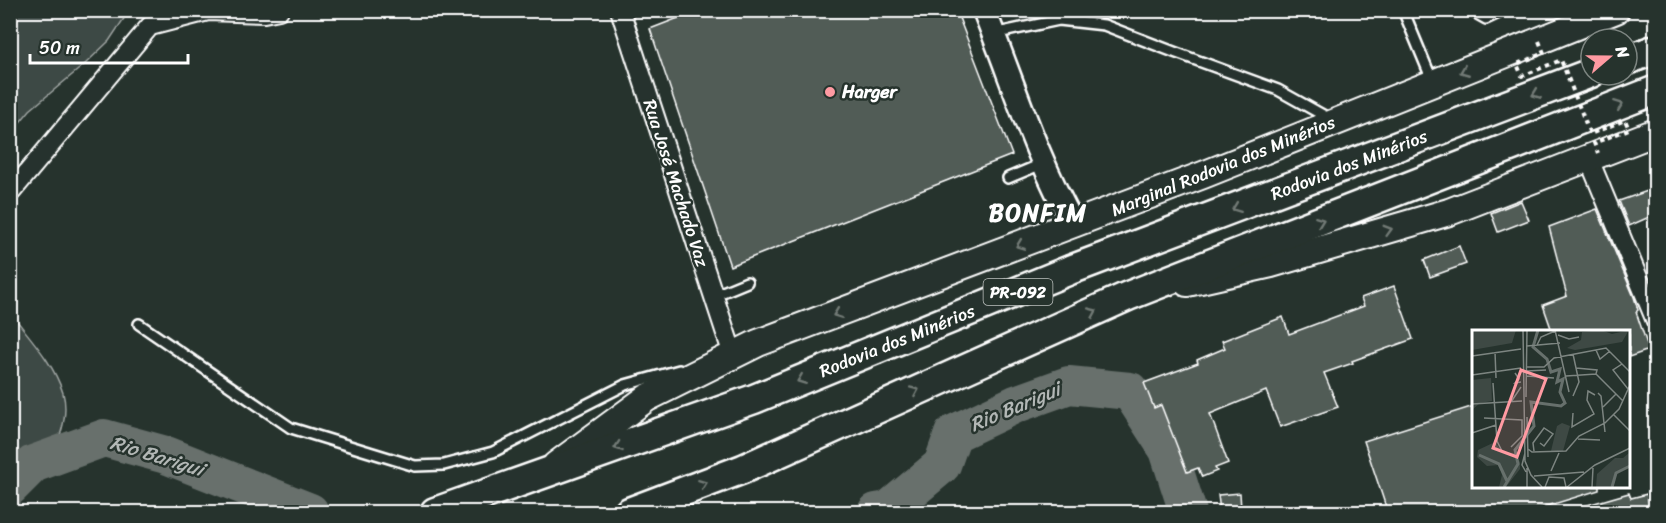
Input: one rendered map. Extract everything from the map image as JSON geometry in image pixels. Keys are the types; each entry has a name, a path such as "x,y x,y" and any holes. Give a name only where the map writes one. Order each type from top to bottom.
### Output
{"main road":[{"name":"Marginal Rodovia dos Minérios","path":"547,472 646,398 733,355 1074,225 1616,10"},
{"path":"1639,55 1656,49"},
{"name":"Rodovia dos Minérios","path":"440,511 754,399 1070,270 1579,78"},
{"name":"PR-092","path":"628,513 743,469 1128,296 1656,90"},
{"path":"1128,296 1270,264 1449,212 1656,132"}],"street":[{"path":"12,191 150,26 208,11 264,14 279,10"},
{"name":"Rua José Machado Vaz","path":"620,10 733,355"},
{"path":"984,10 1044,163 1074,225"},
{"path":"1593,155 1656,321"}],"lane":[{"path":"1403,10 1433,83"},
{"path":"1470,10 1486,19 1505,10"},
{"path":"993,34 1059,20 1104,25 1278,90 1335,122"},
{"path":"1008,178 1044,163"},
{"path":"712,296 747,282"},
{"path":"139,324 291,428 415,465 444,465 492,452 625,385 733,355"}],"path":[{"path":"1539,41 1544,53 1517,64 1522,76 1561,60 1590,134 1625,120 1629,129 1594,143 1593,155"}],"shaded area":[{"path":"11,10 129,11 109,41 30,110 11,133"},
{"path":"10,312 54,371 63,393 65,408 63,425 50,457 41,473 11,512"}],"building":[{"name":"Harger","path":"699,10 956,10 1012,155 730,266 650,29"},
{"path":"1656,188 1656,214 1629,226 1619,201"},
{"path":"1521,201 1529,220 1498,232 1491,213"},
{"path":"1597,209 1634,297 1638,310 1636,312 1649,350 1630,357 1630,330 1552,330 1543,305 1567,296 1549,227"},
{"path":"1459,246 1466,264 1430,277 1424,260"},
{"path":"1394,286 1413,339 1324,373 1338,407 1280,427 1266,391 1210,414 1228,463 1215,468 1217,471 1202,477 1198,468 1187,472 1161,405 1154,408 1144,383 1198,363 1197,360 1225,348 1222,341 1283,317 1289,334 1364,306 1361,298"},
{"path":"1472,407 1472,487 1599,487 1599,490 1525,513 1388,513 1364,441"},
{"path":"1240,493 1241,509 1220,511 1218,495"},
{"path":"1629,493 1631,498 1647,494 1651,513 1578,513 1577,508"}],"waterway":[{"name":"Rio Barigui","path":"876,512 888,510 942,465 953,434 1016,404 1069,385 1130,391 1168,450 1188,512"},
{"name":"Rio Barigui","path":"10,487 33,464 104,438 166,455 310,512"}],"place":[{"name":"Harger","path":"830,92"}],"district":[{"name":"BONFIM","path":"1038,213"}]}
